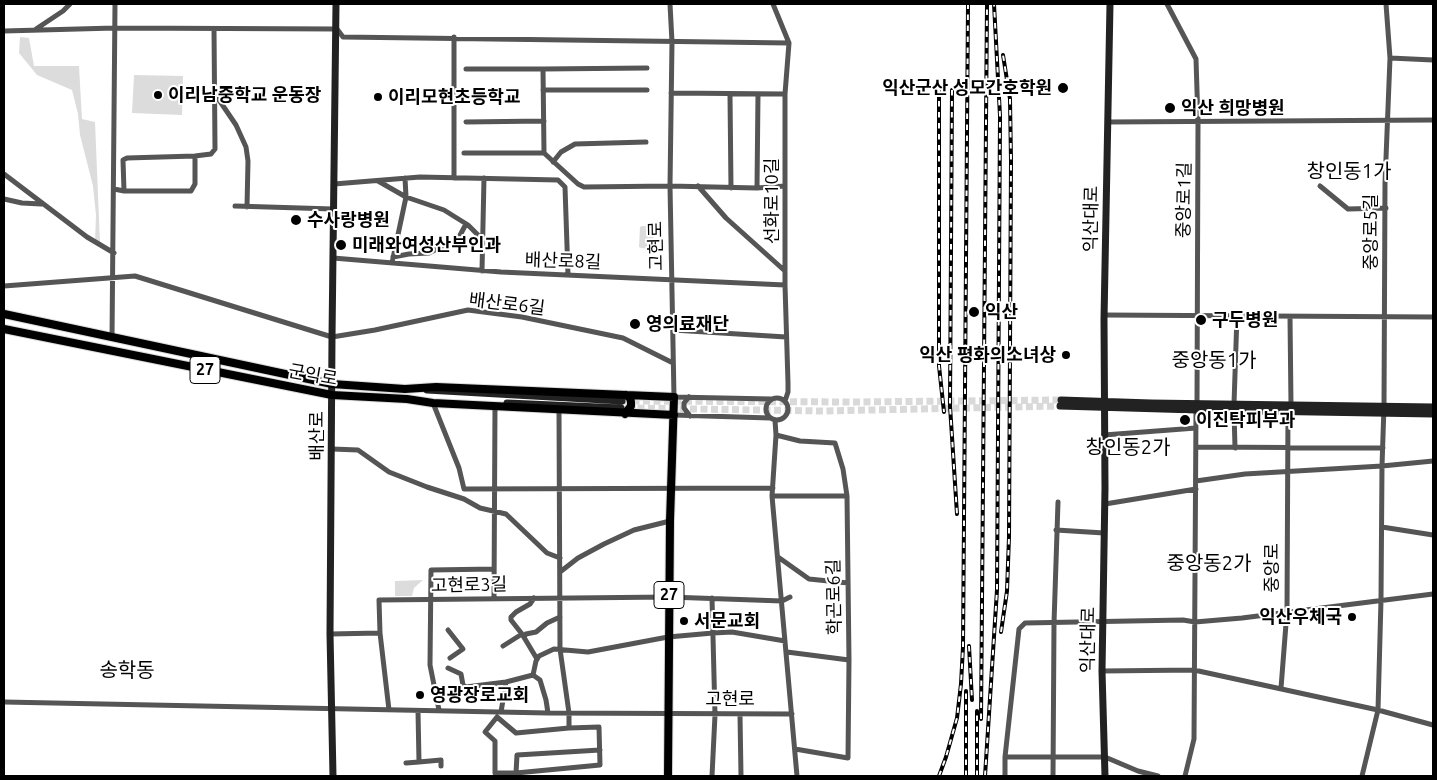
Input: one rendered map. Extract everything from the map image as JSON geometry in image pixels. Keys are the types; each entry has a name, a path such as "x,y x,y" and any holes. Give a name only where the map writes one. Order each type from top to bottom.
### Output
{"main road":[{"name":"군익로","path":"4,314 332,384 405,389 436,387 624,404"},
{"name":"군익로","path":"4,329 332,395 407,399"},
{"name":"27","path":"407,399 433,404 559,410 674,397"},
{"name":"고현로","path":"668,776 668,638 674,397"},
{"name":"27","path":"624,404 674,415"}],"street":[{"path":"36,30 70,4"},
{"path":"112,338 115,4"},
{"name":"배산로","path":"333,776 330,634 336,4"},
{"name":"고현로","path":"670,4 672,42 670,186 674,397"},
{"name":"선화로10길","path":"773,4 789,43 785,94 784,284 788,383 785,401"},
{"name":"익산대로","path":"1105,776 1102,671 1105,504 1104,315 1110,4"},
{"name":"중앙로1길","path":"1167,4 1196,59 1198,122 1197,407"},
{"name":"중앙로5길","path":"1362,776 1378,710 1384,409 1385,184 1390,58 1386,4"},
{"path":"4,31 115,28 337,29 343,36 789,43"},
{"path":"124,191 123,160 127,158 195,156 211,154 215,149 214,29"},
{"path":"454,37 454,178"},
{"path":"1390,58 1433,60"},
{"path":"466,70 647,68"},
{"path":"543,69 544,153"},
{"path":"543,90 647,90"},
{"path":"671,93 785,94"},
{"path":"214,94 236,125 246,147 248,161 248,207"},
{"path":"757,188 758,94"},
{"path":"730,95 731,188"},
{"path":"1108,122 1433,120"},
{"path":"466,122 544,122"},
{"path":"553,162 561,152 575,144 646,142"},
{"path":"464,153 544,153 578,184 584,187 698,186 757,188 786,186"},
{"path":"114,189 124,191 191,191 195,184 195,156"},
{"path":"4,174 41,204 87,237 114,253"},
{"path":"334,184 406,178 558,180 565,186 568,275"},
{"path":"393,260 406,196 406,178"},
{"path":"482,270 484,178"},
{"path":"378,181 406,196 444,210 466,224 483,240"},
{"path":"698,186 726,218 785,271"},
{"path":"1320,186 1348,209 1386,208"},
{"path":"4,199 22,203 41,204"},
{"path":"235,206 333,209"},
{"path":"393,260 409,254 429,254 438,250 458,239 466,224"},
{"name":"배산로8길","path":"333,258 393,260 482,270 568,275 784,284"},
{"path":"4,286 135,276 332,337"},
{"name":"배산로6길","path":"332,337 375,330 468,310 522,317 623,338 673,363"},
{"path":"1104,315 1433,317"},
{"path":"1235,448 1234,407 1237,316"},
{"name":"중앙로","path":"1281,688 1287,611 1290,317"},
{"path":"673,330 786,337"},
{"path":"674,397 778,398 785,401 788,408 786,415 781,420 674,415"},
{"path":"690,397 684,403 684,408 690,416"},
{"name":"군익로","path":"407,399 624,404"},
{"path":"771,399 766,412 772,419 776,435 772,496 797,776"},
{"path":"1061,403 1197,407 1384,409 1433,407"},
{"path":"433,404 459,468 464,489 773,488"},
{"path":"494,598 495,406"},
{"path":"1185,776 1194,739 1197,407"},
{"path":"1384,409 1433,414"},
{"path":"559,410 560,649 569,713 569,728"},
{"path":"1104,435 1196,428"},
{"name":"학곤로6길","path":"776,435 800,440 835,443 843,469 846,496 849,660 848,758 795,749"},
{"path":"1196,447 1383,448"},
{"path":"332,449 358,450 389,472 464,499 480,508 506,514 547,553 560,558"},
{"path":"1196,481 1288,470 1382,466 1433,461"},
{"path":"1105,504 1196,489"},
{"path":"772,496 846,496"},
{"path":"1053,776 1054,623 1058,502"},
{"path":"560,572 578,558 634,530 670,521"},
{"path":"1382,527 1433,536"},
{"path":"1056,530 1104,533"},
{"path":"778,557 809,579 848,583"},
{"path":"439,710 430,665 431,570 494,569"},
{"path":"1005,776 1005,757 1019,629 1025,624 1183,620 1195,622 1242,618 1433,594"},
{"path":"669,597 782,601 790,597"},
{"name":"고현로3길","path":"389,710 380,633 379,600 669,597"},
{"path":"534,598 530,604 516,612 511,617 511,620 523,635 537,660"},
{"path":"712,598 714,715 712,776"},
{"path":"503,646 523,635 536,632 547,623 560,617"},
{"path":"448,630 463,650 450,658"},
{"path":"533,675 539,656 554,649 588,652 668,638 732,632 785,641"},
{"path":"330,634 380,633"},
{"path":"787,652 849,660"},
{"path":"448,668 461,674 463,685 466,688 506,682 533,675"},
{"path":"1102,671 1194,670 1378,710 1433,725"},
{"path":"533,675 540,680 548,713"},
{"path":"501,712 506,682"},
{"path":"4,702 418,711 668,714"},
{"path":"418,711 419,762"},
{"name":"고현로","path":"668,714 792,714"},
{"path":"740,715 741,776"},
{"path":"497,717 516,732 599,727 600,750 600,765 516,773 495,773 495,741 485,732 497,717"},
{"path":"516,773 517,755 600,750"},
{"path":"1005,757 1105,757 1138,774 1158,776"},
{"path":"406,763 441,760 441,766"}],"shaded area":[{"path":"20,37 29,38 34,66 79,66 82,119 95,122 100,243 95,242 96,215 93,186 80,135 78,114 72,90 37,75 19,53"},
{"name":"이리남중학교 운동장","path":"134,75 183,76 182,115 132,113"},
{"path":"653,226 654,228 653,248 651,249 639,247 640,227"},
{"path":"423,580 414,588 412,596 395,596 395,581"}],"tunnel":[{"path":"622,401 856,402 1061,400"},
{"path":"627,408 823,411 1060,406"}],"railway":[{"path":"939,776 957,718 963,647 968,4"},
{"path":"981,719 987,4"},
{"path":"985,776 997,590 1000,116 994,4"},
{"path":"1001,632 1007,591 1009,537 1011,161 1010,99 1003,55"},
{"path":"939,90 939,366 944,412"},
{"path":"952,90 950,406 957,514"},
{"path":"969,646 972,700"},
{"path":"966,691 966,776"},
{"path":"977,711 977,776"}],"place":[{"name":"익산군산 성모간호학원","path":"1063,88"},
{"name":"이리남중학교 운동장","path":"158,95"},
{"name":"이리모현초등학교","path":"378,97"},
{"name":"익산 희망병원","path":"1170,108"},
{"name":"수사랑병원","path":"296,220"},
{"name":"미래와여성산부인과","path":"341,245"},
{"name":"익산","path":"974,312"},
{"name":"구두병원","path":"1201,320"},
{"name":"영의료재단","path":"635,324"},
{"name":"익산 평화의소녀상","path":"1066,355"},
{"name":"이진탁피부과","path":"1185,420"},
{"name":"익산우체국","path":"1352,617"},
{"name":"서문교회","path":"684,621"},
{"name":"영광장로교회","path":"420,695"}],"district":[{"name":"창인동1가","path":"1349,171"},
{"name":"중앙동1가","path":"1214,360"},
{"name":"창인동2가","path":"1128,447"},
{"name":"중앙동2가","path":"1209,563"},
{"name":"송학동","path":"127,670"}]}
